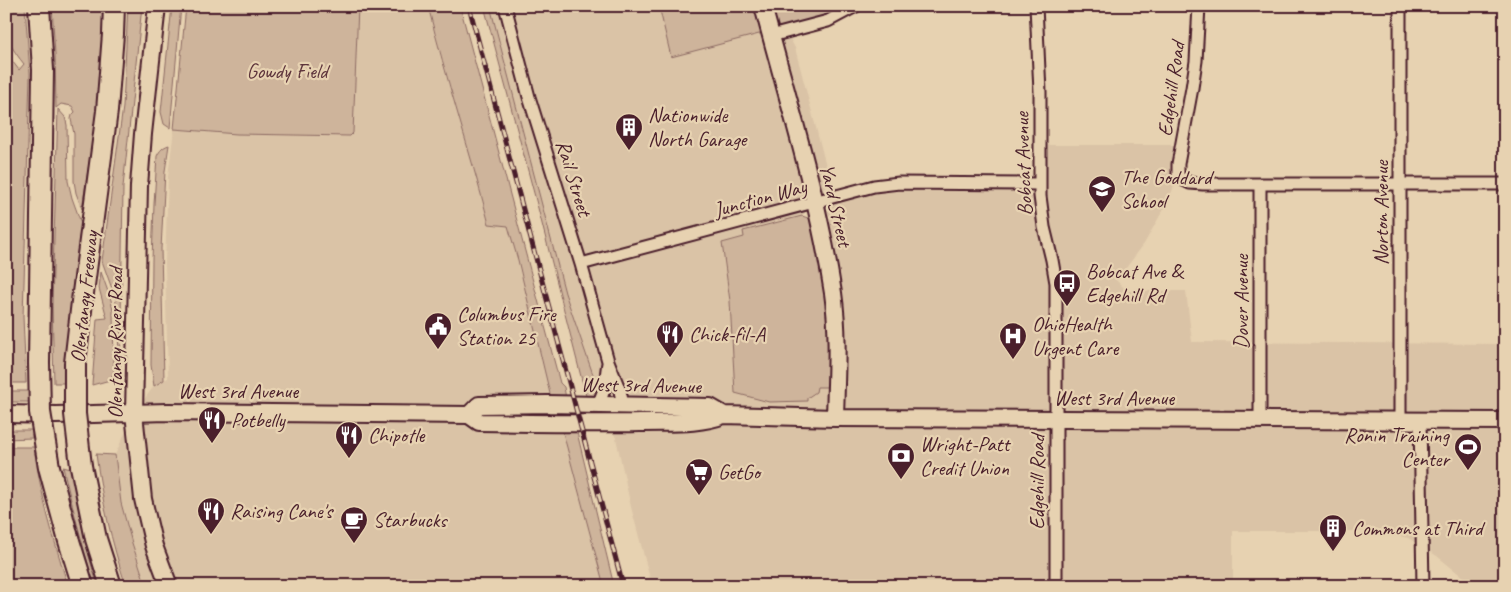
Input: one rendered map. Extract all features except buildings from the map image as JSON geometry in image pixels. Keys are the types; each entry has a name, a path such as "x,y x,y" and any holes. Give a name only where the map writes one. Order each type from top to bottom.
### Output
{"highway":[{"name":"Olentangy Freeway","path":"39,6 43,70 38,363 40,412 49,467 83,586"},
{"name":"Olentangy Freeway","path":"111,586 96,539 81,466 75,414 75,363 98,174 108,111 114,6"}],"street":[{"name":"Olentangy River Road","path":"157,6 139,186 134,413 143,499 154,546 169,586"},
{"name":"Rail Street","path":"505,6 529,97 581,264 608,361 620,391 623,405"},
{"name":"Yard Street","path":"763,6 816,203 833,295 836,335 835,418"},
{"path":"771,36 828,21 856,6"},
{"name":"Bobcat Avenue","path":"1036,6 1040,92 1040,184 1044,227 1056,283 1057,319"},
{"name":"Edgehill Road","path":"1199,6 1196,61 1178,164 1178,178 1190,183 1203,184 1260,184"},
{"name":"Norton Avenue","path":"1400,6 1400,420"},
{"name":"Junction Way","path":"581,264 816,203 874,186 899,183 1040,184"},
{"path":"1260,184 1505,184"},
{"name":"Dover Avenue","path":"1260,184 1260,420"},
{"name":"Edgehill Road","path":"1056,586 1055,420 1057,319"},
{"name":"Rail Street","path":"596,405 606,383 608,361"},
{"name":"West 3rd Avenue","path":"469,415 479,405 710,407 724,415"},
{"path":"520,423 522,420 536,418 612,420 618,416 623,405"},
{"name":"West 3rd Avenue","path":"14,414 186,412 469,415 479,422 520,423 670,423 711,420 724,415 1055,420 1505,421"},
{"path":"1420,421 1423,586"}],"shaded area":[{"path":"358,6 428,6 443,66 469,149 489,224 508,225 551,398 561,425 604,586 146,586 121,503 115,455 134,413 154,386 168,378 165,264 168,177 174,129 237,134 350,136 353,133"},
{"path":"490,6 779,6 786,31 795,48 830,181 802,216 743,231 744,237 722,243 730,301 735,392 807,398 814,394 817,387 829,387 811,219 836,190 872,181 906,177 1020,177 1038,182 1040,145 1181,145 1178,177 1167,203 1144,244 1116,280 1127,291 1186,291 1192,342 1505,344 1505,586 1474,586 1437,556 1408,538 1376,531 1233,531 1233,586 652,586 631,507 616,438 613,432 606,428 598,398 598,389 565,293"}],"green space":[{"path":"6,6 25,6 30,74 23,317 26,383 6,383 6,53 19,70 24,64 13,49 8,37"},
{"path":"52,6 104,6 97,110 82,209 74,181 74,134 71,119 75,112 72,106 61,104 56,108"},
{"path":"128,6 142,6 123,187 120,389 117,388 119,373 118,314 115,297 102,261 123,107"},
{"path":"172,6 181,6 170,128 164,124 161,112"},
{"name":"Gowdy Field","path":"186,6 358,6 353,133 350,136 237,134 174,129"},
{"path":"428,6 460,6 560,383 564,387 566,399 551,398 508,226 489,224"},
{"path":"484,6 490,6 565,293 598,389 598,398 588,404 538,208"},
{"path":"659,6 856,6 851,10 671,57"},
{"path":"58,109 65,117 67,125 68,181 81,223 71,298 66,383 54,383 52,305"},
{"path":"169,145 165,171 161,249 164,380 154,386 151,365 154,204 157,156 162,149"},
{"path":"802,216 811,219 813,224 827,305 829,387 817,387 816,392 807,398 807,401 769,402 735,393 730,301 722,243 744,237 743,231"},
{"path":"101,272 113,311 114,371 110,380 92,385 97,319 107,318 99,288"},
{"path":"6,391 29,391 29,402 6,402"},
{"path":"575,424 614,586 604,586 561,425"},
{"path":"6,430 32,430 32,438 6,439"},
{"path":"6,447 34,447 44,500 68,586 6,586"},
{"path":"96,454 115,455 121,503 146,586 126,586 108,520"},
{"path":"63,467 71,469 79,513 98,586 95,586 93,581"}],"railway":[{"path":"469,6 623,586"}],"place":[{"name":"Nationwide North Garage","path":"629,151"},
{"name":"The Goddard School","path":"1102,213"},
{"name":"Bobcat Ave & Edgehill Rd","path":"1067,307"},
{"name":"Columbus Fire Station 25","path":"438,350"},
{"name":"Chick-fil-A","path":"670,358"},
{"name":"OhioHealth Urgent Care","path":"1013,360"},
{"name":"Potbelly","path":"212,444"},
{"name":"Chipotle","path":"349,459"},
{"name":"Ronin Training Center","path":"1468,471"},
{"name":"Wright-Patt Credit Union","path":"901,480"},
{"name":"GetGo","path":"699,496"},
{"name":"Raising Cane's","path":"211,535"},
{"name":"Starbucks","path":"354,544"},
{"name":"Commons at Third","path":"1333,552"}]}
